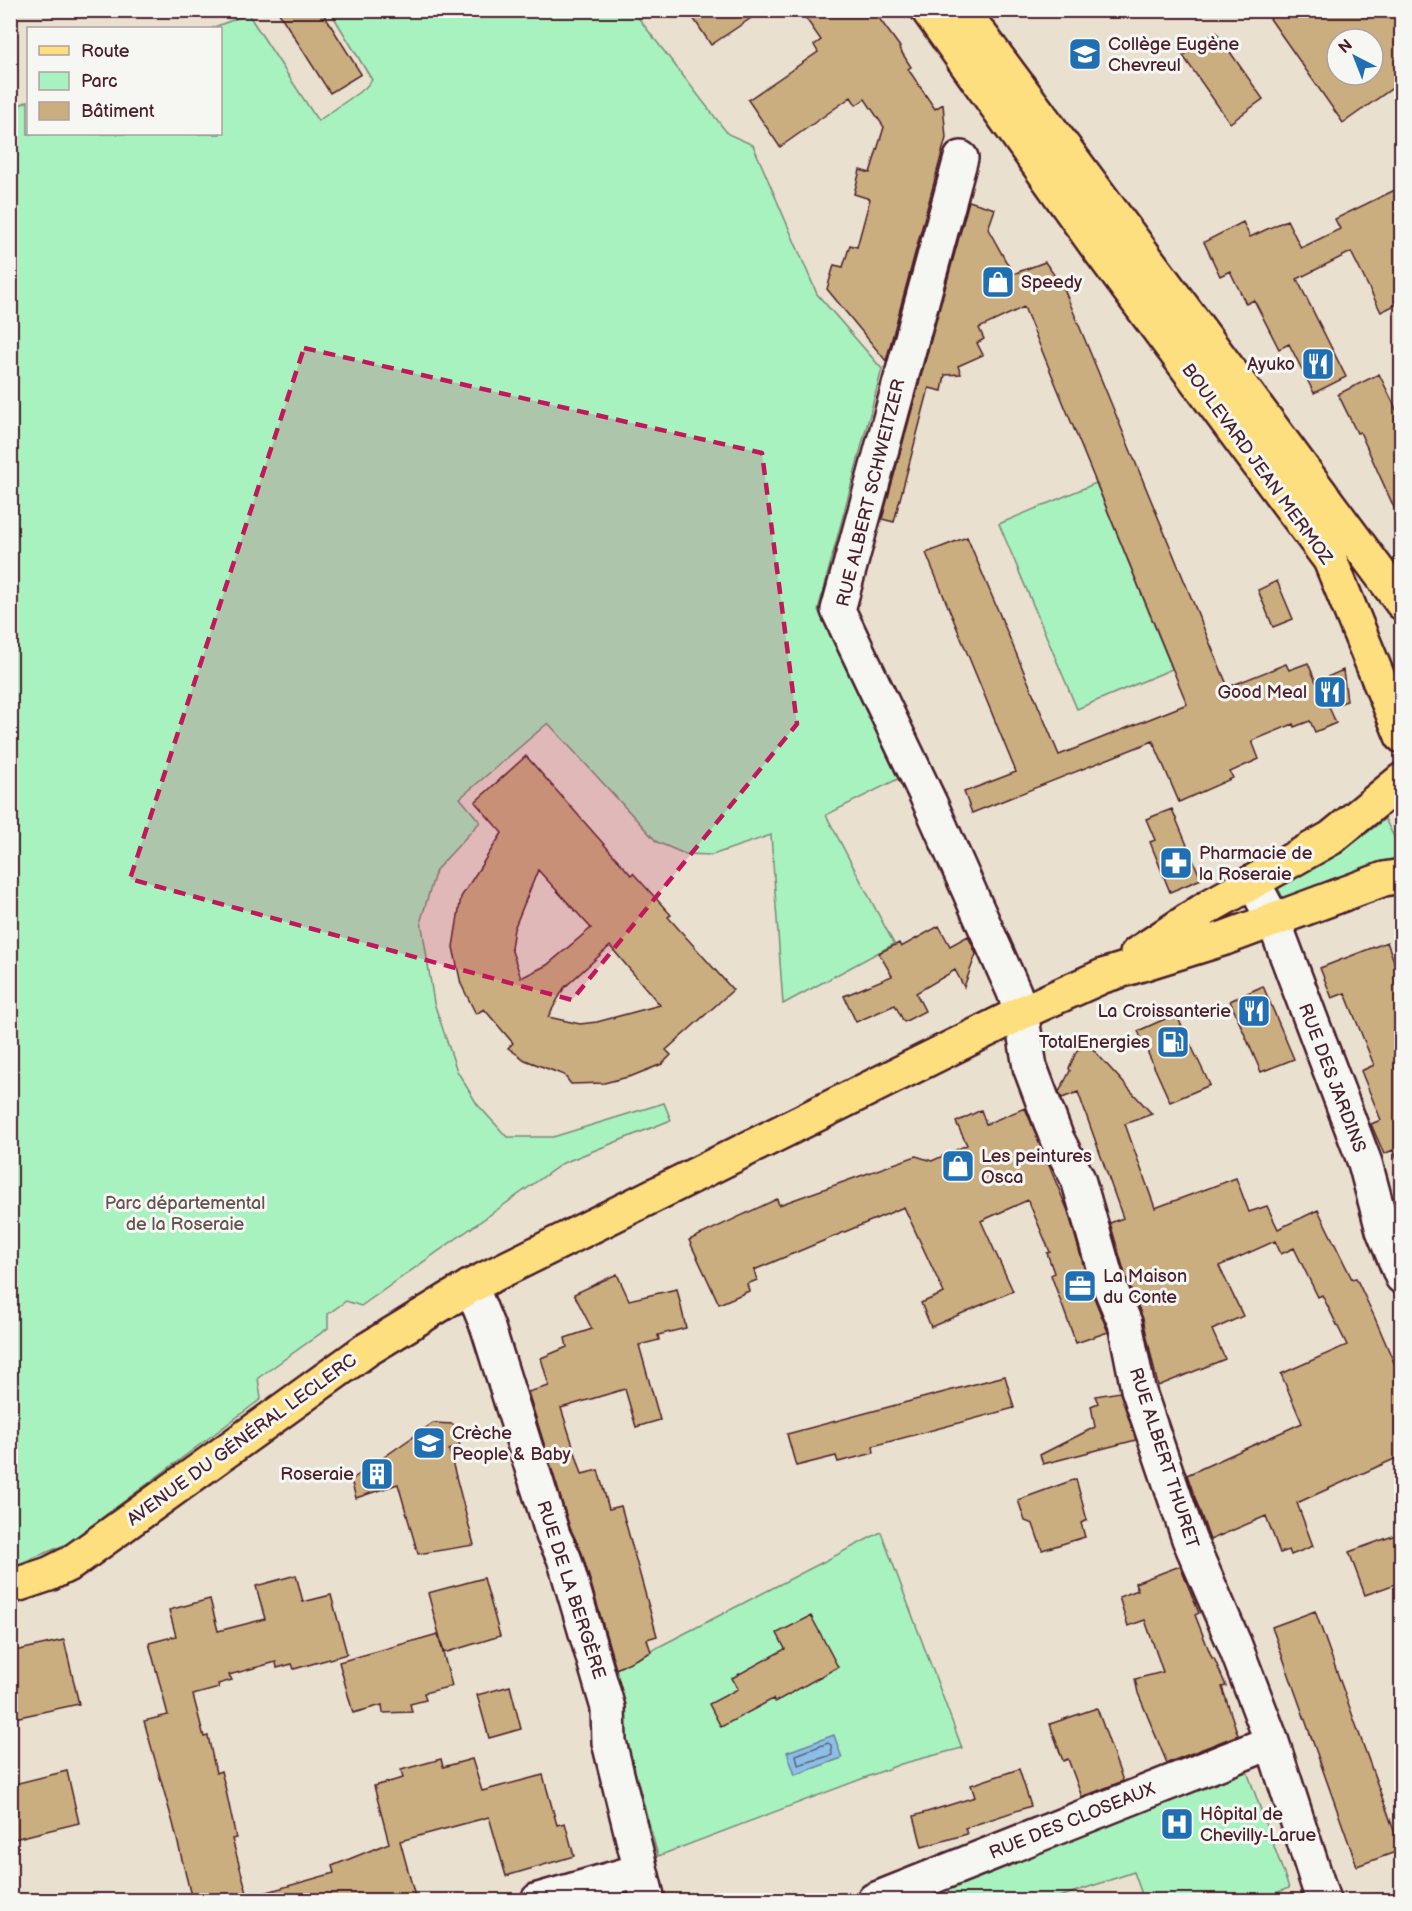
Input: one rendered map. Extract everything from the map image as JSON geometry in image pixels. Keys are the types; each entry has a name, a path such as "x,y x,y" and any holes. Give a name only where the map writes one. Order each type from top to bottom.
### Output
{"main road":[{"path":"928,10 1108,235"},
{"path":"962,10 1108,235"},
{"name":"BOULEVARD JEAN MERMOZ","path":"1108,235 1401,603"},
{"name":"BOULEVARD JEAN MERMOZ","path":"1108,235 1330,560 1401,736"},
{"path":"1103,976 1210,906 1332,838 1401,780"},
{"path":"1103,976 1384,879 1401,876"},
{"name":"AVENUE DU GÉNÉRAL LECLERC","path":"10,1587 49,1574 71,1563 366,1350 471,1286 1021,1012 1103,976"}],"street":[{"name":"RUE ALBERT SCHWEITZER","path":"961,158 838,610 930,803 1007,975 1021,1012"},
{"name":"RUE DES JARDINS","path":"1253,882 1273,919 1365,1163 1383,1230 1401,1277"},
{"name":"RUE ALBERT THURET","path":"1021,1012 1030,1067 1057,1138 1078,1179 1107,1280 1125,1323 1138,1389 1185,1528 1234,1643 1272,1742 1323,1900"},
{"name":"RUE DE LA BERGÈRE","path":"471,1286 488,1328 553,1535 564,1558 601,1682 608,1708 609,1742 644,1886"},
{"name":"RUE DES CLOSEAUX","path":"874,1900 1272,1742"},
{"path":"538,1900 644,1886"}],"highlighted area":[{"path":"304,348 762,453 797,724 572,1000 130,879"}],"green space":[{"name":"Parc départemental de la Roseraie","path":"330,11 633,11 728,134 753,145 817,294 882,369 818,610 898,779 826,815 894,944 783,1004 771,835 712,855 685,854 657,842 548,723 460,798 480,822 436,870 421,920 434,1003 457,1071 477,1104 507,1137 553,1137 664,1103 671,1120 563,1163 361,1306 346,1301 328,1314 328,1328 258,1378 261,1399 67,1544 11,1567 11,109 27,101 27,135 222,135 222,27 215,27 248,14 318,121 365,88 372,80"},
{"path":"1096,483 1172,669 1077,709 999,524"},
{"path":"1385,819 1401,851 1401,865 1283,898 1277,886 1342,852"},
{"path":"881,1532 962,1748 901,1764 658,1856 608,1673"},
{"name":"Hôpital de Chevilly-Larue","path":"1244,1763 1289,1888 1256,1900 1144,1900 1134,1872 1050,1900 902,1900"}],"water":[{"path":"834,1735 842,1758 795,1775 787,1752"}],"building":[{"path":"277,10 321,10 361,74 330,93"},
{"path":"688,10 763,10 711,45"},
{"path":"800,10 873,10 900,47 911,67 908,69 935,109 943,104 946,138 886,361 827,289 834,265 843,267 850,245 857,247 870,199 854,194 860,170 870,173 884,127 865,99 856,105 851,97 780,147 748,100 818,52 814,45 821,40"},
{"path":"1264,10 1401,10 1401,82 1343,123"},
{"path":"1216,32 1263,99 1230,123 1183,56"},
{"path":"1401,187 1401,302 1381,312 1351,252 1297,279 1346,377 1314,393 1289,344 1279,349 1254,300 1246,304 1230,271 1220,276 1204,242 1243,222 1250,237 1287,220 1301,248 1340,229 1335,219"},
{"path":"969,201 995,209 988,229 1013,274 1045,262 1064,289 1228,687 1286,664 1289,670 1308,663 1316,682 1343,670 1347,701 1329,707 1336,723 1315,732 1310,721 1294,727 1293,724 1252,741 1259,759 1230,772 1233,778 1179,802 1153,741 972,813 964,792 1016,772 926,553 967,537 1059,755 1187,704 1024,307 979,328 984,339 977,343 983,355 958,366 961,374 945,375 942,391 929,388 894,522 882,519"},
{"path":"1379,374 1401,419 1401,523 1360,432 1357,433 1338,394"},
{"path":"1277,581 1293,619 1273,627 1258,590"},
{"path":"526,756 631,875 633,873 671,915 668,917 733,990 666,1050 671,1055 662,1064 632,1076 604,1083 571,1084 564,1075 525,1060 508,1048 513,1043 484,1009 476,1014 461,984 453,947 461,897 502,833 475,802","holes":["538,870 591,928 547,965 521,978 511,948 514,929","610,946 660,1005 597,1022 580,1024 548,1017 564,988"]},
{"path":"1172,809 1201,879 1170,892 1150,842 1155,840 1146,819"},
{"path":"939,926 950,946 968,936 976,954 964,987 955,970 916,993 925,1011 904,1022 895,1005 856,1022 844,996 892,976 879,953 899,943 901,947"},
{"path":"1387,942 1401,980 1401,1169 1393,1150 1384,1154 1371,1124 1381,1120 1361,1071 1374,1065 1345,993 1332,998 1320,968"},
{"path":"1263,986 1294,1059 1261,1072 1230,1001"},
{"path":"1176,1014 1210,1085 1170,1102 1138,1031"},
{"path":"1089,1045 1152,1114 1125,1124 1155,1208 1236,1178 1249,1212 1267,1206 1278,1229 1318,1210 1352,1279 1356,1278 1374,1316 1401,1379 1401,1456 1297,1503 1313,1546 1291,1555 1289,1550 1280,1553 1266,1516 1210,1540 1187,1475 1302,1423 1281,1374 1347,1345 1322,1295 1318,1297 1294,1248 1281,1254 1275,1241 1219,1266 1243,1316 1212,1330 1225,1359 1158,1386 1143,1319 1125,1274 1110,1223 1123,1218 1078,1092 1062,1098 1059,1092 1070,1071 1069,1068 1077,1050"},
{"path":"1025,1108 1068,1211 1089,1285 1108,1332 1076,1343 1051,1275 1054,1273 1047,1253 1050,1252 1028,1200 981,1221 1013,1291 931,1327 921,1303 944,1293 904,1207 754,1270 757,1280 747,1284 749,1291 719,1304 689,1240 777,1199 779,1205 916,1156 932,1161 967,1145 956,1122 981,1110 986,1124"},
{"path":"617,1274 629,1300 677,1289 686,1328 658,1335 659,1340 639,1345 660,1420 636,1427 625,1389 561,1408 582,1474 598,1470 609,1509 621,1506 657,1636 647,1639 651,1652 616,1669 582,1553 570,1528 528,1392 549,1386 541,1358 567,1347 565,1338 592,1329 574,1294"},
{"path":"1005,1376 1014,1408 873,1446 874,1453 838,1462 836,1456 796,1466 787,1434"},
{"path":"1120,1392 1136,1440 1043,1464 1040,1455 1095,1427 1091,1406 1098,1403 1095,1396"},
{"path":"433,1423 453,1424 460,1446 449,1450 474,1545 418,1554 398,1484 356,1498 351,1480"},
{"path":"1076,1479 1087,1520 1081,1523 1085,1537 1042,1550 1033,1524 1025,1521 1018,1500"},
{"path":"1401,1533 1401,1582 1365,1595 1349,1552"},
{"path":"1180,1566 1199,1613 1195,1615 1226,1686 1222,1687 1238,1735 1167,1763 1138,1693 1135,1679 1163,1672 1145,1620 1128,1626 1119,1597 1138,1590 1135,1583"},
{"path":"296,1575 303,1602 331,1595 347,1654 294,1669 292,1664 277,1668 276,1662 229,1675 232,1680 218,1684 219,1688 193,1695 204,1737 208,1736 216,1773 221,1771 236,1838 232,1839 249,1900 192,1900 144,1721 168,1715 149,1643 176,1636 169,1610 210,1599 218,1631 265,1619 256,1586"},
{"path":"484,1578 500,1636 444,1653 428,1593"},
{"path":"1315,1611 1401,1850 1357,1866 1272,1627"},
{"path":"811,1616 838,1667 775,1702 773,1699 721,1727 709,1704 738,1689 732,1678 785,1649 777,1633"},
{"path":"438,1634 452,1686 424,1693 426,1700 410,1704 412,1712 383,1713 382,1705 353,1713 339,1662"},
{"path":"64,1640 79,1704 10,1719 10,1652"},
{"path":"510,1686 521,1729 489,1738 477,1695"},
{"path":"1097,1708 1123,1781 1082,1797 1068,1759 1063,1761 1050,1724"},
{"path":"441,1759 443,1767 472,1759 482,1791 543,1775 557,1825 565,1823 574,1856 506,1876 489,1817 400,1841 416,1900 261,1900 260,1894 334,1873 332,1866 389,1843 374,1786 403,1778 401,1770"},
{"path":"1019,1769 1031,1806 965,1828 967,1834 922,1847 914,1816 975,1797 971,1785"},
{"path":"67,1771 79,1823 10,1840 10,1785"}],"place":[{"name":"Collège Eugène Chevreul","path":"1085,54"},
{"name":"Speedy","path":"998,282"},
{"name":"Ayuko","path":"1318,364"},
{"name":"Good Meal","path":"1330,692"},
{"name":"Pharmacie de la Roseraie","path":"1176,863"},
{"name":"La Croissanterie","path":"1254,1011"},
{"name":"TotalEnergies","path":"1173,1042"},
{"name":"Les peintures Osca","path":"958,1166"},
{"name":"La Maison du Conte","path":"1080,1286"},
{"name":"Crèche People & Baby","path":"429,1443"},
{"name":"Roseraie","path":"377,1474"},
{"name":"Hôpital de Chevilly-Larue","path":"1177,1824"}]}
